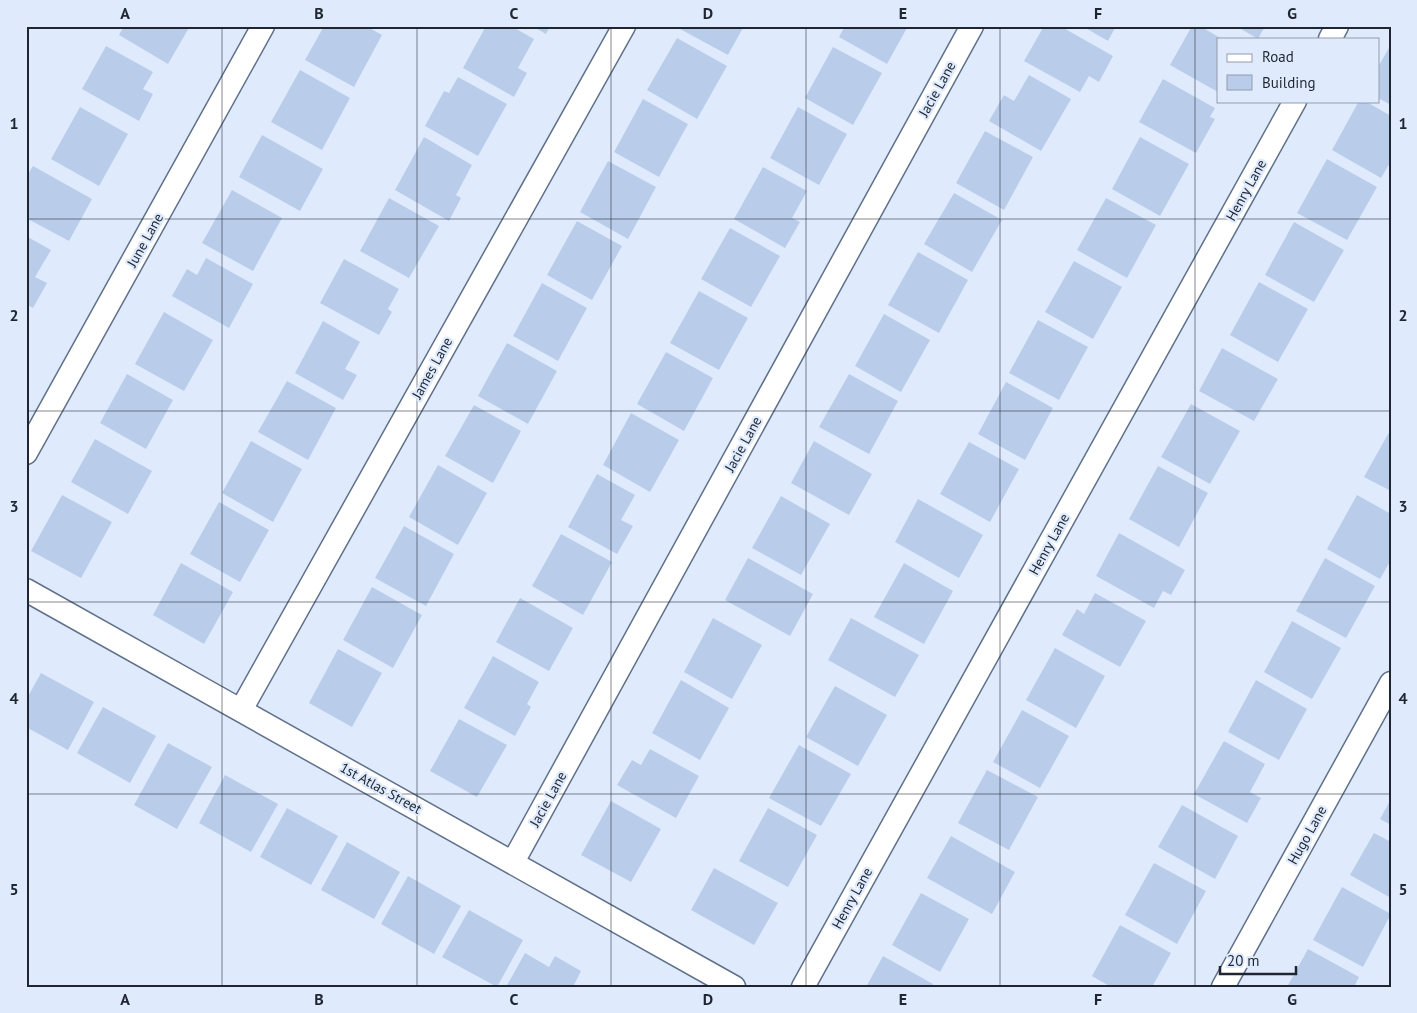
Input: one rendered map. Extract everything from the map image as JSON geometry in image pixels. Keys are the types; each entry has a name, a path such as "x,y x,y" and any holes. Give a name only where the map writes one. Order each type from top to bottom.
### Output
{"street":[{"name":"June Lane","path":"26,453 263,26"},
{"name":"James Lane","path":"241,710 624,26"},
{"name":"Jacie Lane","path":"513,862 972,26"},
{"path":"1331,38 1337,26"},
{"name":"Henry Lane","path":"803,987 1294,102"},
{"name":"1st Atlas Street","path":"26,590 734,987"},
{"name":"Hugo Lane","path":"1222,987 1391,683"}],"building":[{"path":"124,26 190,26 168,64 119,35"},
{"path":"324,26 366,26 382,35 354,87 305,60"},
{"path":"486,26 511,26 534,39 518,68 527,73 514,97 463,68"},
{"path":"532,26 550,26 546,34"},
{"path":"681,26 744,26 728,55 680,29"},
{"path":"845,26 908,26 887,64 839,37"},
{"path":"1044,26 1060,26 1113,56 1099,82 1089,76 1080,92 1024,61"},
{"path":"1082,26 1116,26 1108,41"},
{"path":"1192,26 1200,26 1220,38 1217,38 1217,91 1170,65"},
{"path":"1236,26 1265,26 1259,38"},
{"path":"677,38 727,66 697,119 647,90"},
{"path":"106,46 153,72 143,89 153,94 139,121 82,89"},
{"path":"833,47 882,73 853,125 805,98"},
{"path":"1389,48 1391,49 1391,105 1380,99 1380,64"},
{"path":"300,70 350,98 322,150 271,122"},
{"path":"1029,75 1071,99 1041,151 989,121 1004,95 1014,101"},
{"path":"458,77 507,104 478,156 425,126 444,91 449,93"},
{"path":"1163,79 1215,108 1210,117 1215,119 1196,153 1139,122"},
{"path":"643,99 688,124 659,177 614,152"},
{"path":"1358,102 1367,102 1391,116 1391,161 1381,178 1332,150"},
{"path":"80,107 128,134 99,186 51,159"},
{"path":"798,107 847,134 819,185 770,158"},
{"path":"985,131 1033,157 1004,210 956,183"},
{"path":"262,135 323,169 300,211 239,177"},
{"path":"424,137 472,165 456,195 461,198 449,221 395,190"},
{"path":"1140,137 1189,164 1160,216 1112,189"},
{"path":"1327,159 1377,187 1347,240 1297,213"},
{"path":"608,161 656,187 628,239 580,212"},
{"path":"33,166 92,199 69,241 26,218 26,177"},
{"path":"763,167 807,191 792,218 800,222 785,248 734,219"},
{"path":"232,190 282,218 253,271 202,243"},
{"path":"954,193 1002,220 972,272 924,244"},
{"path":"389,198 439,226 409,278 360,251"},
{"path":"1106,198 1156,225 1127,278 1077,250"},
{"path":"577,221 622,246 592,300 547,275"},
{"path":"1294,222 1344,250 1314,302 1265,275"},
{"path":"730,228 780,256 751,307 701,279"},
{"path":"26,236 51,250 35,277 47,283 33,308 26,304"},
{"path":"918,252 968,280 939,333 888,305"},
{"path":"206,258 253,284 229,328 172,296 187,269 197,275"},
{"path":"344,259 399,289 388,309 392,312 379,335 320,303"},
{"path":"1074,261 1122,287 1093,339 1045,312"},
{"path":"1259,282 1308,309 1278,362 1230,335"},
{"path":"542,283 587,308 558,361 513,336"},
{"path":"699,291 748,318 719,370 670,343"},
{"path":"164,312 213,340 184,391 135,364"},
{"path":"884,314 930,340 901,392 855,366"},
{"path":"1038,320 1088,347 1059,400 1009,373"},
{"path":"323,321 360,342 345,369 357,375 343,400 295,373"},
{"path":"507,343 557,371 528,424 478,396"},
{"path":"1222,348 1278,379 1254,421 1199,391"},
{"path":"666,352 713,378 684,431 637,404"},
{"path":"127,374 173,400 146,449 100,423"},
{"path":"849,374 898,401 869,454 819,427"},
{"path":"287,381 336,408 308,460 258,432"},
{"path":"1006,382 1053,408 1025,460 978,434"},
{"path":"1191,404 1240,431 1210,484 1161,457"},
{"path":"474,405 521,431 493,483 445,456"},
{"path":"631,413 679,440 650,492 603,465"},
{"path":"1388,434 1391,435 1391,491 1364,477"},
{"path":"95,439 152,471 128,514 71,482"},
{"path":"251,441 302,469 273,522 222,493"},
{"path":"814,441 872,474 849,515 791,483"},
{"path":"969,442 1019,469 990,522 940,494"},
{"path":"438,465 487,493 458,545 409,517"},
{"path":"1158,466 1208,493 1179,547 1129,519"},
{"path":"597,474 635,495 621,520 633,526 617,554 568,527"},
{"path":"62,495 112,522 81,578 31,551"},
{"path":"1357,495 1391,514 1391,560 1380,579 1327,549"},
{"path":"781,496 830,524 801,575 752,548"},
{"path":"918,499 983,535 959,578 895,542"},
{"path":"219,502 269,530 240,582 190,554"},
{"path":"404,526 454,554 426,606 375,578"},
{"path":"1119,533 1185,570 1171,595 1163,591 1154,608 1096,576"},
{"path":"561,534 612,562 583,615 532,586"},
{"path":"748,558 813,594 790,636 725,600"},
{"path":"1325,558 1375,586 1346,638 1296,611"},
{"path":"181,563 233,592 204,644 153,615"},
{"path":"904,563 953,591 924,644 874,617"},
{"path":"372,587 422,615 393,668 343,640"},
{"path":"1095,593 1146,621 1120,667 1062,635 1077,609 1084,614"},
{"path":"520,598 573,628 549,671 496,642"},
{"path":"713,618 762,645 732,699 684,672"},
{"path":"851,618 919,655 895,697 828,660"},
{"path":"1292,621 1341,648 1312,699 1264,672"},
{"path":"1055,648 1105,676 1076,728 1026,700"},
{"path":"338,649 382,673 352,727 309,703"},
{"path":"493,656 539,682 527,704 531,707 515,736 464,708"},
{"path":"41,673 94,702 68,750 26,727 26,700"},
{"path":"681,680 729,708 700,760 652,733"},
{"path":"1256,680 1307,709 1279,760 1228,732"},
{"path":"835,686 887,715 858,766 806,737"},
{"path":"103,707 156,736 130,783 77,753"},
{"path":"1022,710 1069,736 1040,788 993,762"},
{"path":"459,719 507,745 477,797 430,771"},
{"path":"1224,741 1265,764 1250,792 1261,798 1247,823 1194,794"},
{"path":"168,743 212,767 177,829 134,805"},
{"path":"799,745 851,774 821,826 769,798"},
{"path":"650,749 699,776 676,818 617,785 632,760 641,765"},
{"path":"987,770 1038,797 1009,850 958,823"},
{"path":"225,775 278,804 251,852 199,823"},
{"path":"1391,799 1391,825 1380,819"},
{"path":"611,801 661,829 631,882 581,855"},
{"path":"1182,805 1238,836 1215,879 1158,847"},
{"path":"287,808 338,836 311,885 260,857"},
{"path":"768,808 817,835 788,887 739,861"},
{"path":"1374,833 1391,842 1391,898 1350,875"},
{"path":"951,836 1015,872 992,914 927,878"},
{"path":"347,842 400,872 374,919 321,890"},
{"path":"1154,863 1206,891 1177,944 1125,915"},
{"path":"714,868 778,903 754,945 691,910"},
{"path":"408,876 461,906 434,954 381,924"},
{"path":"1342,887 1391,914 1363,967 1313,940"},
{"path":"921,893 969,919 940,972 892,945"},
{"path":"469,910 523,940 497,987 442,957"},
{"path":"1120,925 1171,953 1152,987 1111,987 1092,976"},
{"path":"1308,949 1359,977 1354,987 1287,987"},
{"path":"525,953 549,967 555,956 581,971 573,987 506,987"},
{"path":"883,956 933,984 932,987 866,987"}]}
